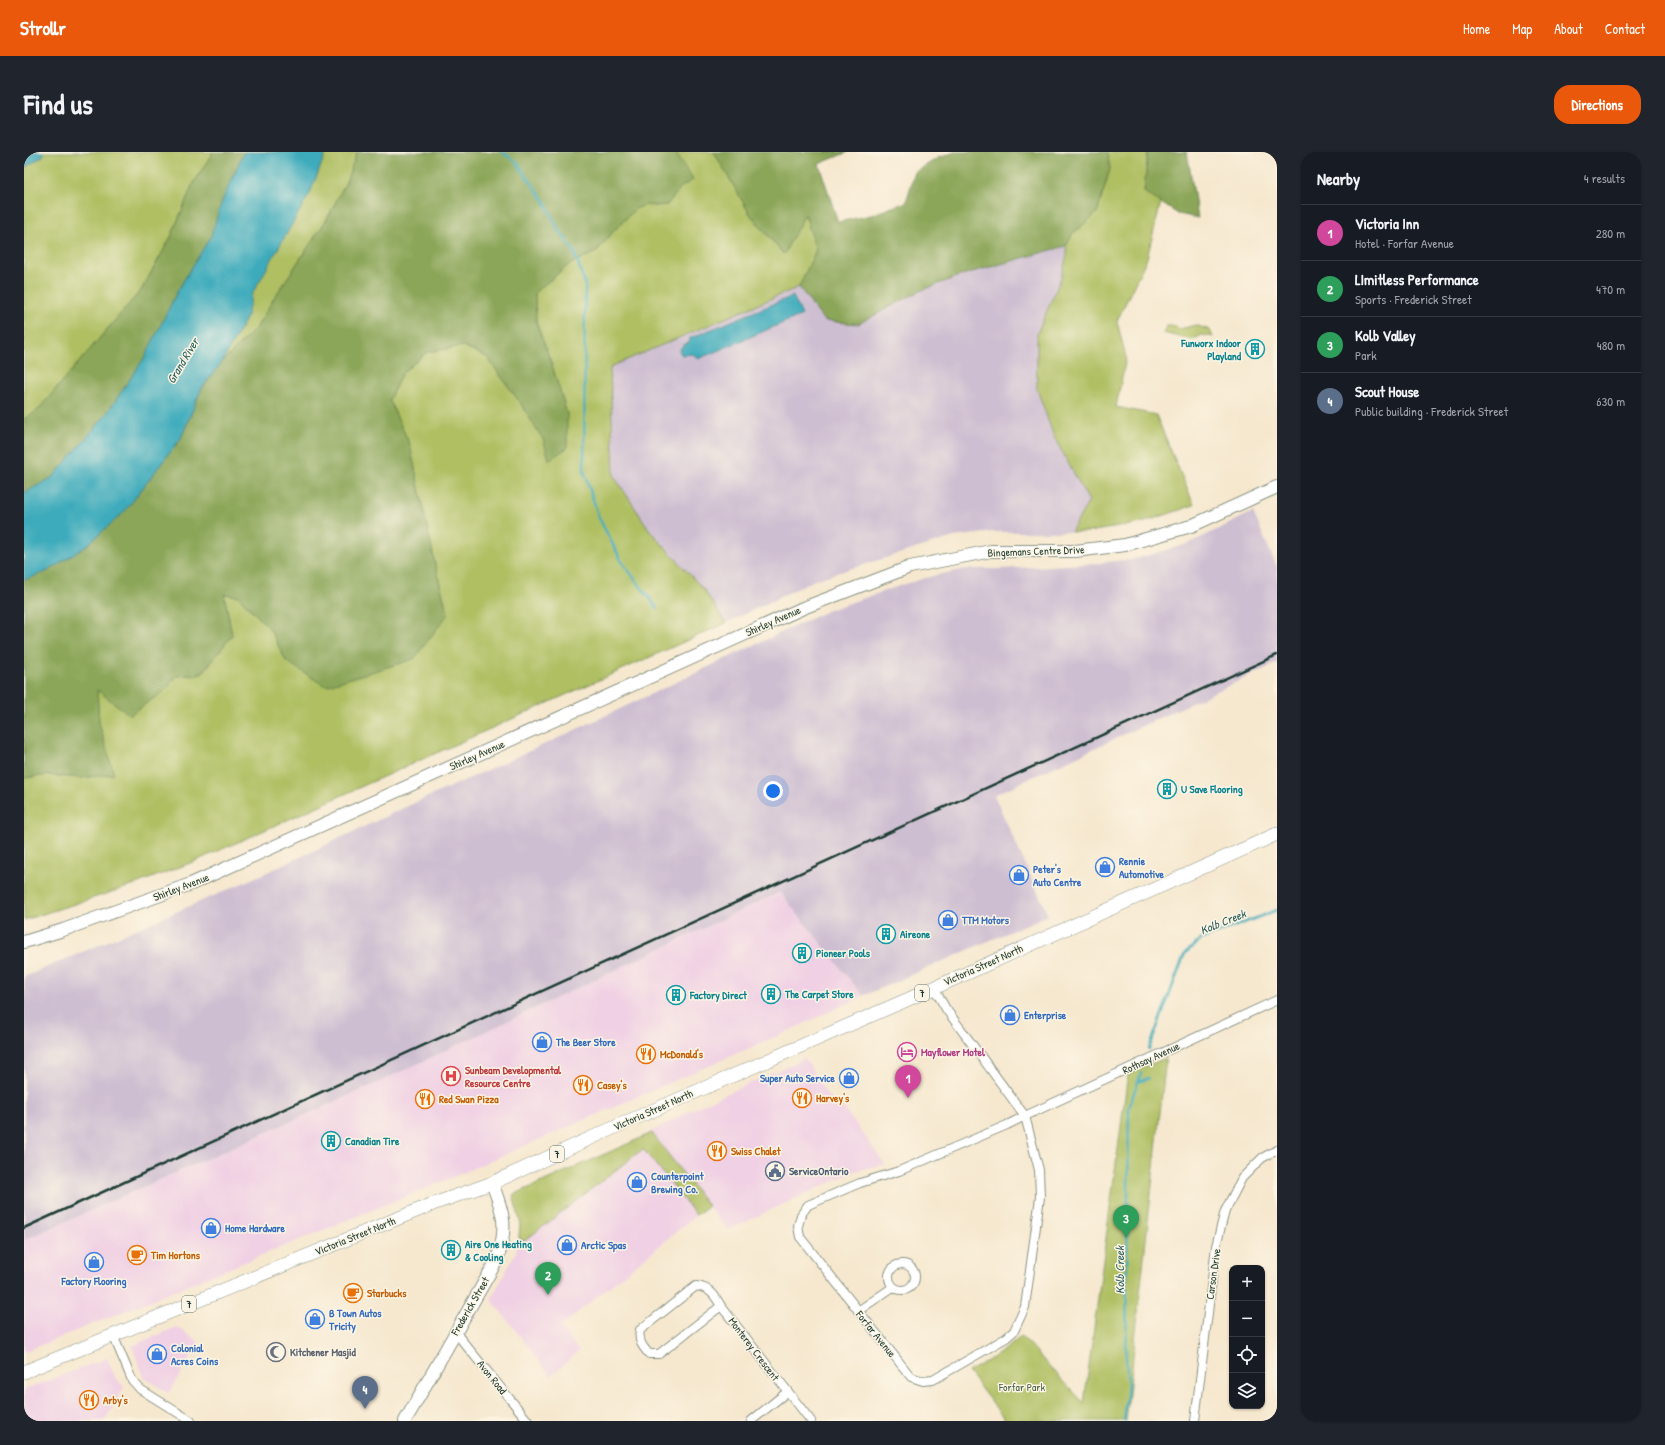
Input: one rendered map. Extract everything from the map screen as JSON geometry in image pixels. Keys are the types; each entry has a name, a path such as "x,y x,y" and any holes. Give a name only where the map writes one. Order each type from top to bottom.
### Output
{"main road":[{"name":"Bingemans Centre Drive","path":"928,563 991,551 1075,551 1124,545 1191,526 1277,488"},
{"name":"Shirley Avenue","path":"24,942 63,930 191,884 803,608 910,567 928,563"},
{"name":"Victoria Street North","path":"24,1372 433,1204 492,1184 632,1119 934,988 1277,834"},
{"name":"Frederick Street","path":"405,1421 497,1260 503,1243 504,1231 500,1203 492,1184"}],"street":[{"name":"Forfar Avenue","path":"934,988 946,1009 1025,1116 1039,1170 1040,1197 1025,1307 1014,1331 1006,1338 933,1380 923,1381 911,1377 800,1237 798,1226 800,1215 808,1206 860,1183 899,1171 1025,1116"},
{"name":"Rothsay Avenue","path":"1025,1116 1277,1000"},
{"name":"Carson Drive","path":"1195,1421 1216,1246 1225,1211 1242,1178 1262,1158 1277,1150"},
{"name":"Monterey Crescent","path":"721,1306 659,1354 649,1354 642,1346 638,1338 640,1330 696,1286 705,1287 713,1293 721,1306 811,1421"},
{"path":"858,1311 893,1286"},
{"name":"Avon Road","path":"455,1332 528,1421"},
{"path":"113,1335 132,1380 140,1389 191,1421"},
{"path":"751,1421 787,1392"}],"shaded area":[{"path":"1066,246 1067,255 1061,278 1037,334 1054,437 1089,501 1071,532 993,532 954,537 817,579 726,623 704,590 651,532 614,476 610,367 799,287 824,321 920,291 965,274"},
{"path":"1253,512 1277,567 1277,663 994,795 1048,915 863,996 780,892 375,1084 24,1240 24,977 225,891 307,854 399,810 554,740 829,610 902,585 936,575 966,569 1000,569 1100,563 1139,558 1188,544"},
{"path":"780,892 863,996 784,1033 451,1178 24,1352 24,1240 375,1084"},
{"path":"805,1058 827,1095 843,1107 885,1164 855,1171 728,1230 708,1206 560,1327 579,1351 551,1376 491,1299 516,1252 520,1221 513,1195 632,1142 691,1110"},
{"path":"177,1327 199,1342 169,1393 144,1378 132,1346"},
{"path":"107,1358 115,1377 124,1387 104,1421 24,1421 24,1390"}],"green space":[{"path":"44,152 213,152 192,186 171,237 142,289 54,391 24,493 24,168 43,156"},
{"path":"213,152 244,152 222,201 211,236 178,290 145,357 105,416 53,477 24,493 24,419 37,411 142,289 171,237 192,186"},
{"path":"326,152 357,152 346,182 327,219 274,298 257,327 222,362 246,319 252,294 310,193"},
{"path":"357,152 675,152 693,180 681,187 667,205 645,205 635,209 596,252 570,264 535,292 536,322 551,362 567,414 567,448 549,460 544,441 521,404 487,357 463,346 427,352 402,373 389,400 410,445 437,573 448,614 414,659 325,686 286,661 270,629 238,596 224,594 232,635 201,674 177,676 163,692 130,715 97,690 99,723 114,774 80,778 48,775 24,778 24,580 48,571 85,547 124,512 181,438 202,389 222,362 257,327 274,298 327,219 346,182"},
{"path":"675,152 714,152 750,214 783,254 805,214 816,250 799,287 610,367 614,476 651,532 704,590 726,623 198,860 128,887 24,920 24,778 48,775 80,778 113,774 99,723 97,689 163,692 177,676 202,674 232,635 224,594 238,596 270,629 286,661 448,614 437,573 410,445 389,400 402,373 427,352 463,346 487,357 521,404 544,441 549,459 567,414 551,362 536,322 535,292 570,264 596,252 635,209 645,205 667,205 681,187 692,180"},
{"path":"714,152 848,152 819,164 838,222 871,215 906,202 915,172 938,158 955,152 1107,152 1110,169 1097,213 1072,234 1066,246 965,274 920,291 858,324 824,321 799,287 816,250 805,214 784,254 750,214"},
{"path":"1107,152 1148,152 1144,192 1161,202 1147,258 1117,321 1126,358 1116,407 1156,415 1194,505 1142,523 1088,532 1071,532 1089,501 1054,437 1037,389 1037,334 1061,278 1067,255 1066,246 1072,234 1097,213 1110,169"},
{"path":"1148,152 1187,152 1198,218 1178,214 1144,192"},
{"path":"1195,325 1210,330 1213,337 1202,335 1192,340 1163,333 1166,326 1175,326 1180,329"},
{"name":"Forfar Park","path":"1166,1058 1126,1421 1006,1421 968,1372 1002,1352 1021,1336 1084,1403 1128,1073"},
{"path":"652,1133 708,1206 696,1215 643,1149 523,1242 519,1238 520,1221 513,1195"}],"water":[{"path":"24,152 44,152 43,156 24,168"},
{"name":"Grand River","path":"244,152 326,152 310,193 252,294 246,319 222,362 201,389 181,438 124,512 85,547 48,571 24,580 24,493 53,477 105,416 145,357 178,290 211,236 222,201"},
{"path":"793,296 802,315 698,359 693,354 682,355 679,351 683,345 689,343 690,338"}],"waterway":[{"path":"502,152 516,162 544,200 558,229 574,251 585,284 584,471 599,518 622,562 657,608"},
{"name":"Kolb Creek","path":"1149,1049 1185,953 1202,939 1277,910"},
{"name":"Kolb Creek","path":"1124,1421 1128,1385 1126,1357 1129,1107 1141,1073"},
{"path":"1138,1082 1149,1078"}],"railway":[{"path":"24,1228 1277,655"}],"place":[{"name":"Funworx Indoor Playland","path":"1255,349"},
{"name":"U Save Flooring","path":"1167,789"},
{"name":"Rennie Automotive","path":"1105,867"},
{"name":"Peter's Auto Centre","path":"1019,875"},
{"name":"TTM Motors","path":"948,920"},
{"name":"Aireone","path":"886,934"},
{"name":"Pioneer Pools","path":"802,953"},
{"name":"The Carpet Store","path":"771,994"},
{"name":"Factory Direct","path":"676,995"},
{"name":"Enterprise","path":"1010,1015"},
{"name":"The Beer Store","path":"542,1042"},
{"name":"Mayflower Motel","path":"907,1052"},
{"name":"McDonald's","path":"646,1054"},
{"name":"Sunbeam Developmental Resource Centre","path":"451,1076"},
{"name":"Super Auto Service","path":"849,1078"},
{"name":"Casey's","path":"583,1085"},
{"name":"Harvey's","path":"802,1098"},
{"name":"Victoria Inn","path":"908,1098"},
{"name":"Red Swan Pizza","path":"425,1099"},
{"name":"Canadian Tire","path":"331,1141"},
{"name":"Swiss Chalet","path":"717,1151"},
{"name":"ServiceOntario","path":"775,1171"},
{"name":"Counterpoint Brewing Co.","path":"637,1182"},
{"name":"Home Hardware","path":"211,1228"},
{"name":"Kolb Valley","path":"1126,1238"},
{"name":"Arctic Spas","path":"567,1245"},
{"name":"Aire One Heating & Cooling","path":"451,1250"},
{"name":"Tim Hortons","path":"137,1255"},
{"name":"Factory Flooring","path":"94,1262"},
{"name":"Starbucks","path":"353,1293"},
{"name":"LImitless Performance","path":"548,1295"},
{"name":"B Town Autos Tricity","path":"315,1319"},
{"name":"Kitchener Masjid","path":"276,1352"},
{"name":"Colonial Acres Coins","path":"157,1354"},
{"name":"Arby's","path":"89,1400"},
{"name":"Scout House","path":"365,1409"}]}
